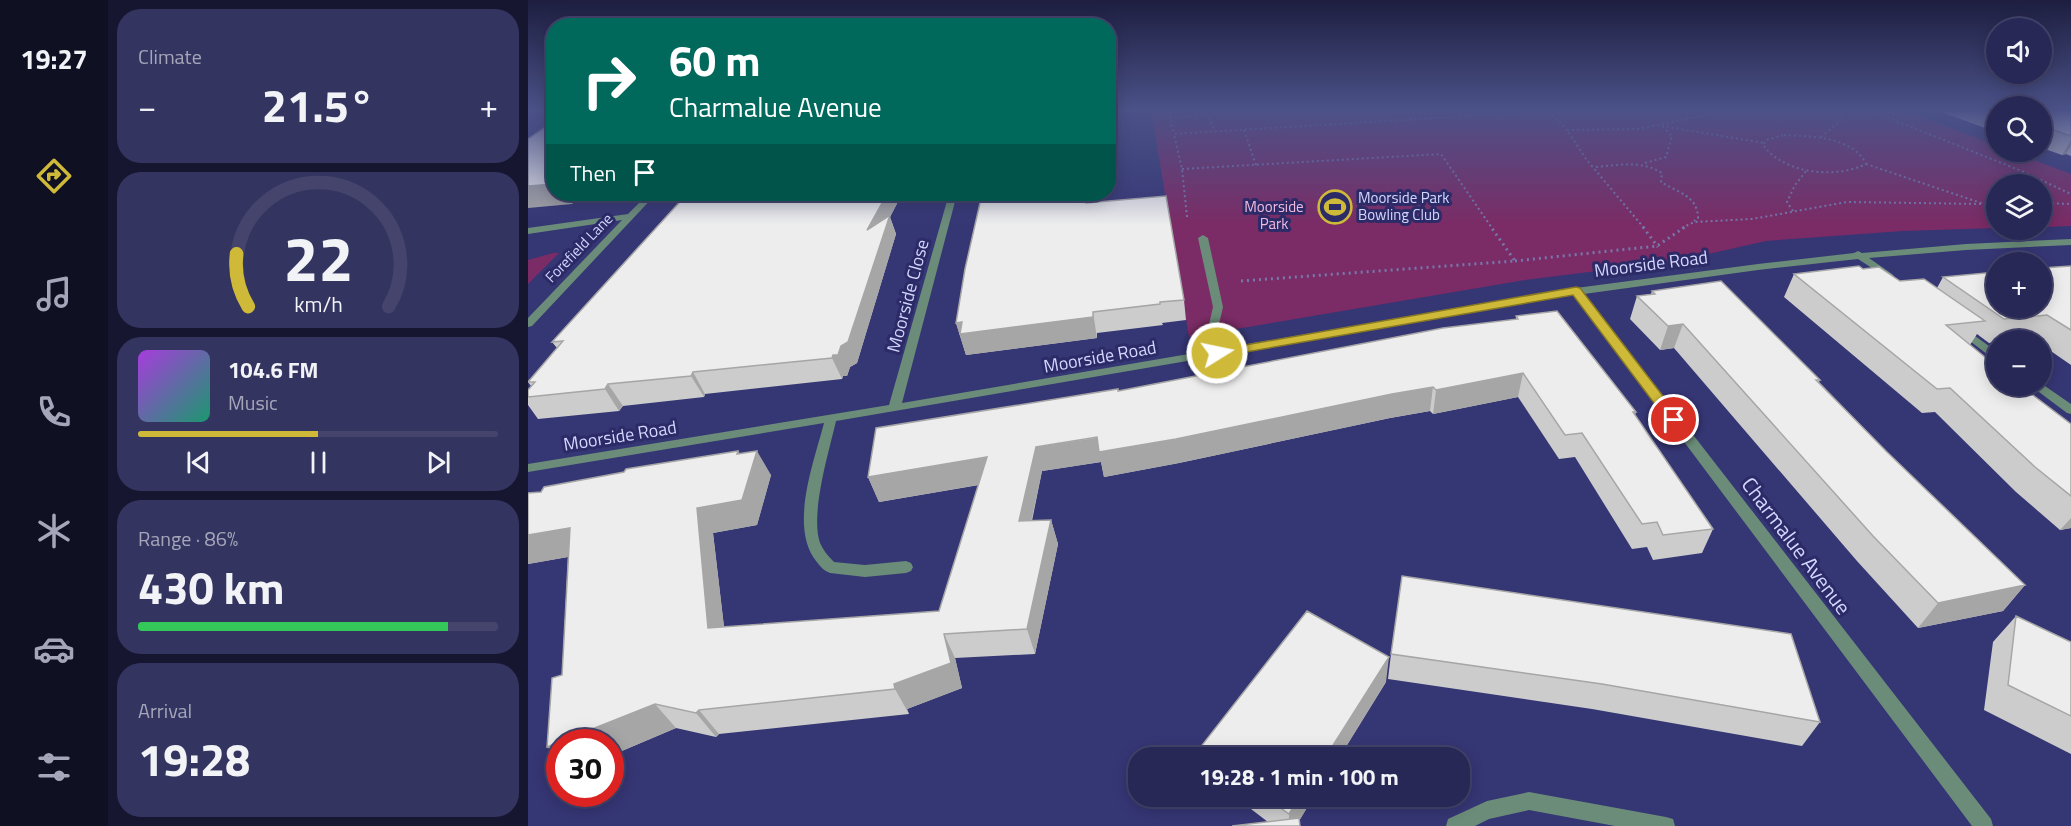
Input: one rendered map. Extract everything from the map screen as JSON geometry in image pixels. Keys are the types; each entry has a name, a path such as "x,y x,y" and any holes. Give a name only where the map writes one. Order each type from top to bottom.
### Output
{"street":[{"name":"Forefield Lane","path":"528,324 645,201"},
{"name":"Moorside Close","path":"895,406 951,201"},
{"path":"528,231 631,216"},
{"path":"1203,238 1218,307 1212,333 1217,353"},
{"name":"Moorside Road","path":"528,468 831,419 895,406 1576,291 1858,254 1977,245 2071,242"},
{"path":"1858,254 1895,281"},
{"name":"Charmalue Avenue","path":"1576,291 1983,826"},
{"path":"1950,322 1986,349"},
{"path":"2051,396 2071,411"},
{"path":"831,419 811,512 810,533 816,552 830,567 865,571 906,567"},
{"path":"1455,826 1487,810 1529,801 1666,826"}],"path":[{"path":"1177,149 1182,169 1189,237 1203,238"},
{"path":"1250,149 1256,165"},
{"path":"1579,149 1662,253"},
{"path":"1596,167 1643,163 1666,157 1670,149"},
{"path":"1764,149 1770,156 1807,170 1831,173 1850,172 1866,164 1984,204"},
{"path":"1852,149 1862,155 1866,164"},
{"path":"1966,149 2025,172 2071,194"},
{"path":"1182,169 1441,154 1515,261"},
{"path":"1214,284 1515,261 1657,246 1672,233 1694,222 1700,210 1680,191 1664,185 1660,179 1662,173 1643,163"},
{"path":"1793,211 1787,202 1795,185 1807,170"},
{"path":"1694,222 1752,219 1863,201 1984,204"},
{"path":"2052,203 2071,204"}],"green space":[{"name":"Moorside Park","path":"1157,149 1986,149 1986,162 2039,162 2071,174 2071,226 2052,227 2052,174 1986,174 1986,228 1903,231 1766,241 1677,261 1525,280 1189,337"},
{"path":"559,253 528,284 528,260"}],"building":[{"path":"528,149 546,149 546,185 528,186"},
{"path":"1166,196 1184,300 1093,312 1093,317 960,334 962,322 956,323 980,201 1086,201 1086,203"},
{"path":"681,201 883,201 867,230 890,215 848,342 841,346 838,355 833,355 832,358 693,372 691,376 608,384 605,389 528,397 528,390 535,382 528,382 563,341 552,342"},
{"path":"1859,266 1863,269 1879,267 1900,281 1924,279 1985,321 1946,325 1986,358 1986,396 2034,396 2071,424 2071,496 2035,467 1950,388 1937,389 1794,274"},
{"path":"2071,266 2071,330 2052,318 2052,267"},
{"path":"1986,273 1986,307 1943,277"},
{"path":"1721,281 1820,380 1816,380 1887,452 2025,585 1938,603 1873,536 1683,324 1668,326 1637,296 1655,294 1652,291"},
{"path":"1557,311 1636,412 1633,412 1713,529 1663,535 1657,522 1642,524 1582,433 1565,435 1523,373 1436,390 1433,387 1392,394 1176,439 1099,452 1097,437 1036,447 1019,521 1051,520 1027,629 944,634 951,663 894,684 895,689 699,710 696,713 655,704 592,729 548,729 552,678 562,675 570,528 528,535 528,493 541,492 544,487 624,472 626,469 738,451 737,454 757,451 742,500 697,508 708,628 939,611 987,457 868,477 876,428 1118,389 1118,391 1443,328 1518,319 1516,316"},
{"path":"1402,576 1791,634 1820,722 1602,684 1391,654"},
{"path":"1307,611 1389,657 1332,747 1201,747"},
{"path":"2016,616 2071,642 2071,716 2008,685"},
{"path":"1279,807 1293,807 1289,814"},
{"path":"1299,818 1300,826 1232,826"}],"place":[{"name":"Moorside Park Bowling Club","path":"1335,207"}],"route":[{"path":"1217,353 1576,291 1674,420"}]}
